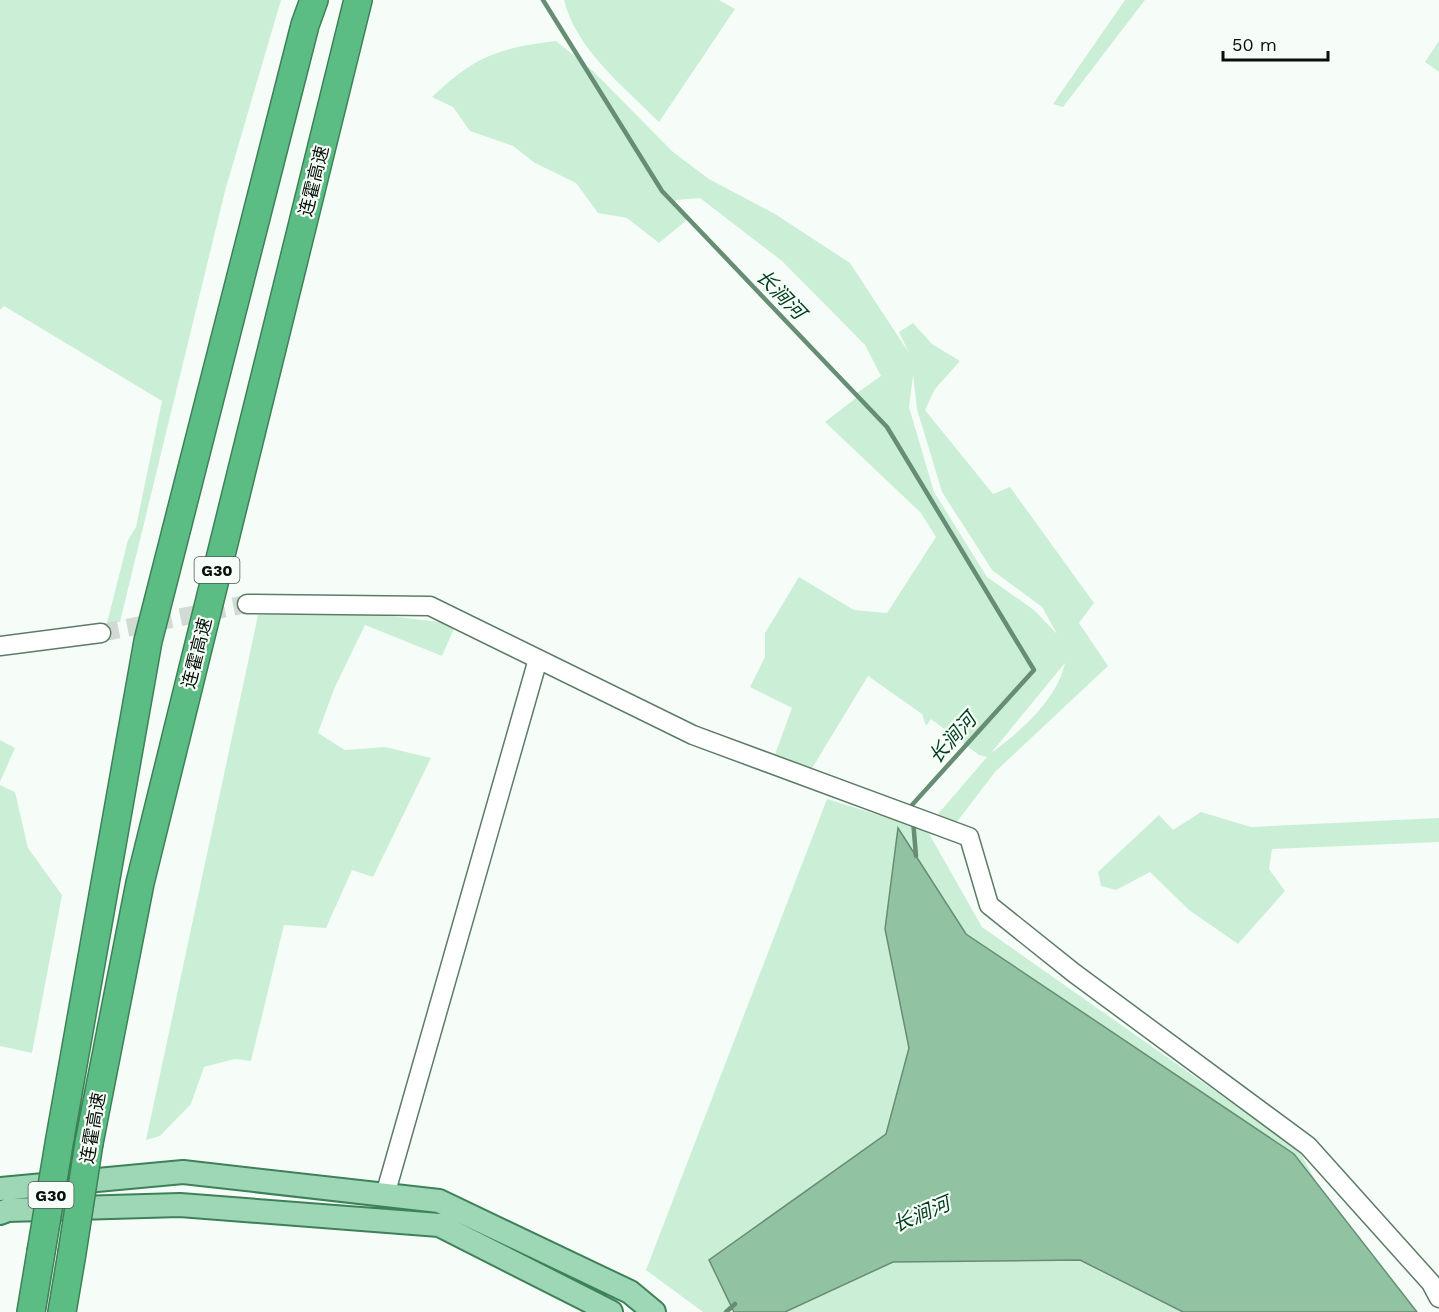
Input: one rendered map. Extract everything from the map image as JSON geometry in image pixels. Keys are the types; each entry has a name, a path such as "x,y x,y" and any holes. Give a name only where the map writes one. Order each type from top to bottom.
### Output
{"highway":[{"name":"连霍高速","path":"31,1312 148,641 305,25 314,0"},
{"name":"连霍高速","path":"62,1312 89,1143 140,883 358,0"}],"main road":[{"path":"0,1189 183,1172 439,1201 630,1292 654,1312"},
{"path":"0,1213 8,1210 180,1205 439,1225 611,1312"}],"street":[{"path":"247,604 430,606 693,735 969,837 989,905 1074,973 1308,1146 1431,1283 1439,1298"},
{"path":"0,646 101,633"},
{"path":"384,1195 538,659"}],"shaded area":[{"path":"0,0 281,0 225,191 120,622 107,623 128,540 136,527 162,401 4,306 0,310"},
{"path":"564,0 719,0 735,9 659,122 590,51 570,18"},
{"path":"1125,0 1145,0 1063,107 1053,104"},
{"path":"556,41 593,71 673,152 709,179 775,214 850,263 909,353 899,332 913,323 932,344 960,361 935,389 925,410 993,494 1010,487 1094,603 1079,623 1108,666 995,772 956,823 938,814 987,757 979,755 931,719 926,726 922,714 868,676 811,770 774,757 792,708 750,687 765,657 765,633 799,577 854,610 887,613 936,537 921,513 825,422 856,398 854,395 881,376 865,345 782,261 700,198 676,200 675,206 688,219 659,243 627,218 598,213 576,183 535,163 513,146 470,131 453,107 432,97 461,72 488,56 518,47","holes":["913,375 917,409 942,492 992,570 1042,607 1057,634 1034,610 987,577 934,492 909,407","1065,663 1061,677 1046,702 1026,724 991,753"]},
{"path":"1439,41 1439,72 1425,62"},
{"path":"356,612 456,624 442,656 365,625 334,689 318,733 345,750 385,747 431,758 373,877 352,870 326,928 284,925 251,1061 235,1059 204,1067 191,1104 160,1136 146,1140 258,615"},
{"path":"0,740 15,748 0,782"},
{"path":"0,785 15,792 28,848 62,895 32,1053 0,1046"},
{"path":"827,799 927,830 982,927 1299,1150 1386,1312 703,1312 646,1270"},
{"path":"1201,812 1251,827 1439,818 1439,842 1272,849 1269,869 1285,891 1238,944 1189,910 1150,872 1116,890 1101,886 1098,872 1159,815 1173,830"}],"water":[{"path":"898,828 966,934 1294,1154 1417,1312 1183,1312 1080,1260 893,1262 785,1312 734,1312 709,1260 886,1134 909,1048 885,929"}],"waterway":[{"name":"长涧河","path":"543,0 662,191 887,427 1034,670 912,805 913,812"},
{"name":"长涧河","path":"913,820 916,856"},
{"name":"长涧河","path":"726,1312 735,1304"}],"tunnel":[{"path":"101,633 247,604"}]}
